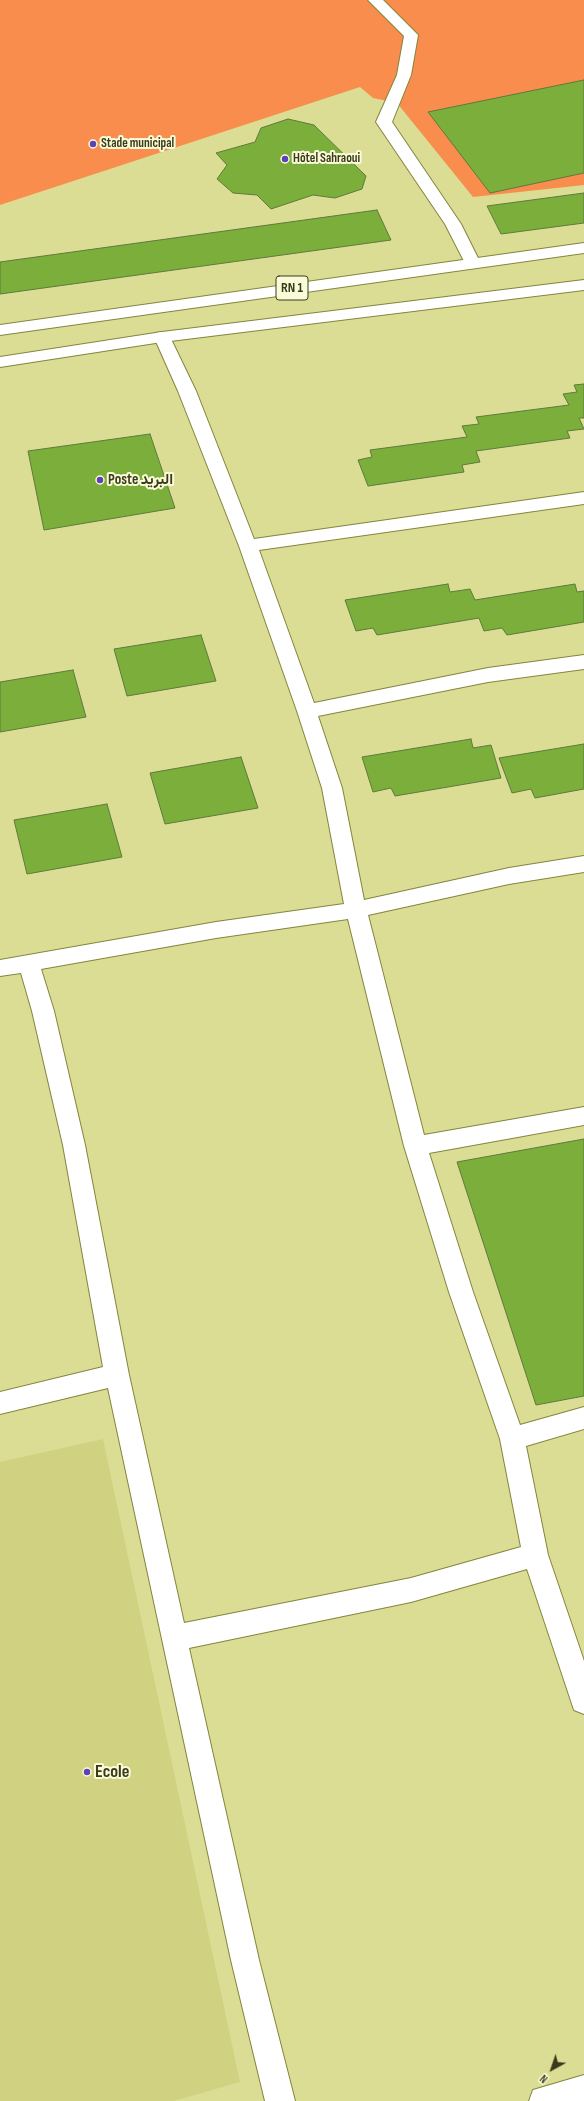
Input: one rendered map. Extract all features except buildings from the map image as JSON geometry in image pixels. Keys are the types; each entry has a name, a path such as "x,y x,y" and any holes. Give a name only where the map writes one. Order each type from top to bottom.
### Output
{"main road":[{"path":"375,0 411,35 404,75 384,122 453,224 472,262"},
{"name":"RN 1","path":"0,330 472,262 584,248"},
{"name":"RN 1","path":"0,362 162,337 584,285"},
{"path":"162,337 187,391 248,546 307,711 332,788 356,910 415,1146 461,1292 512,1439 535,1556 584,1701"},
{"path":"248,546 584,498"},
{"path":"307,711 488,675 584,662"},
{"path":"0,968 216,930 356,910 510,876 584,864"},
{"path":"28,963 42,1011 74,1145 117,1375 245,1960 280,2101"},
{"path":"415,1146 584,1116"},
{"path":"0,1403 117,1375"},
{"path":"512,1439 584,1418"},
{"path":"174,1638 411,1590 535,1556"},
{"path":"544,2101 584,2090"}],"shaded area":[{"name":"Stade municipal","path":"0,0 584,0 584,185 473,197 397,103 373,98 360,87 0,205"},
{"name":"Ecole","path":"103,1439 240,2082 174,2101 0,2101 0,1462"}],"place":[{"name":"Stade municipal","path":"93,144"},
{"name":"Hôtel Sahraoui","path":"285,159"},
{"name":"Poste البريد","path":"100,480"},
{"name":"Ecole","path":"87,1772"}]}
